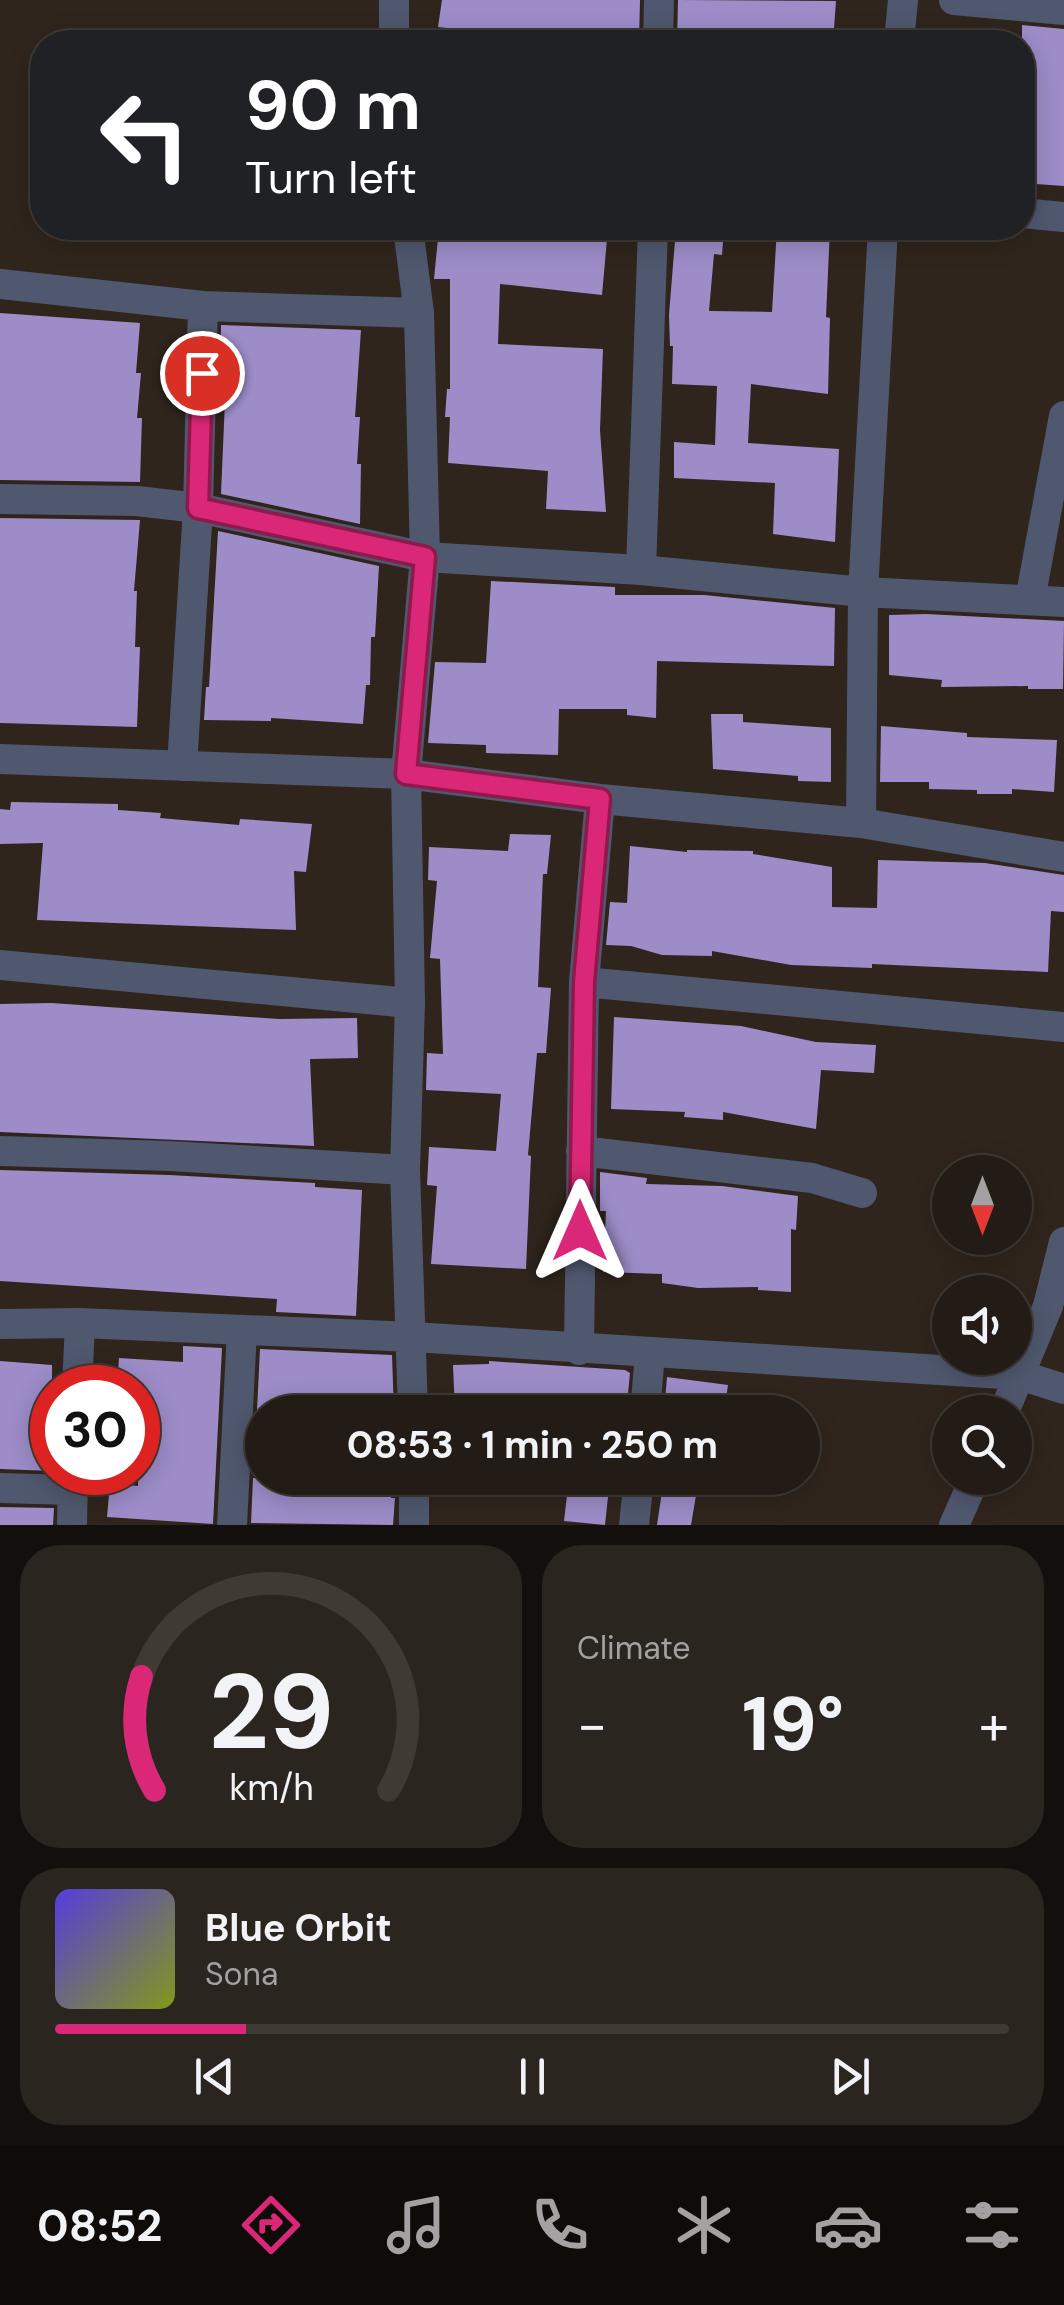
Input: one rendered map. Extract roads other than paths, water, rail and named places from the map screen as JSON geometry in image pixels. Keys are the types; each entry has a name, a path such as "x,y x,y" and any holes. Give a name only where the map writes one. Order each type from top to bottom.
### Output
{"street":[{"path":"394,0 394,30"},
{"path":"658,0 658,30"},
{"path":"900,30 903,0"},
{"path":"954,0 1064,10"},
{"path":"1035,214 1064,217"},
{"path":"410,240 419,313 425,557 406,774 410,1003 405,1170 413,1395"},
{"path":"642,570 653,240"},
{"path":"861,823 863,592 883,240"},
{"path":"0,284 203,306 419,313"},
{"path":"182,766 198,508 203,306"},
{"path":"1030,600 1064,416"},
{"path":"0,499 138,501 198,508 425,557 642,570 863,592 1064,602"},
{"path":"0,759 406,774 600,799 861,823 1064,857"},
{"path":"579,1350 584,982 600,799"},
{"path":"0,965 410,1003"},
{"path":"584,982 1064,1028"},
{"path":"0,1151 405,1170"},
{"path":"581,1151 812,1178 862,1193"},
{"path":"1012,1395 1048,1306 1064,1242"},
{"path":"0,1324 412,1337 1020,1376 1064,1389"},
{"path":"78,1365 80,1324"},
{"path":"232,1525 242,1330"},
{"path":"646,1395 650,1354"},
{"path":"0,1488 30,1485"},
{"path":"72,1495 72,1525"},
{"path":"414,1495 414,1525"},
{"path":"634,1525 637,1495"},
{"path":"954,1525 967,1495"}]}
